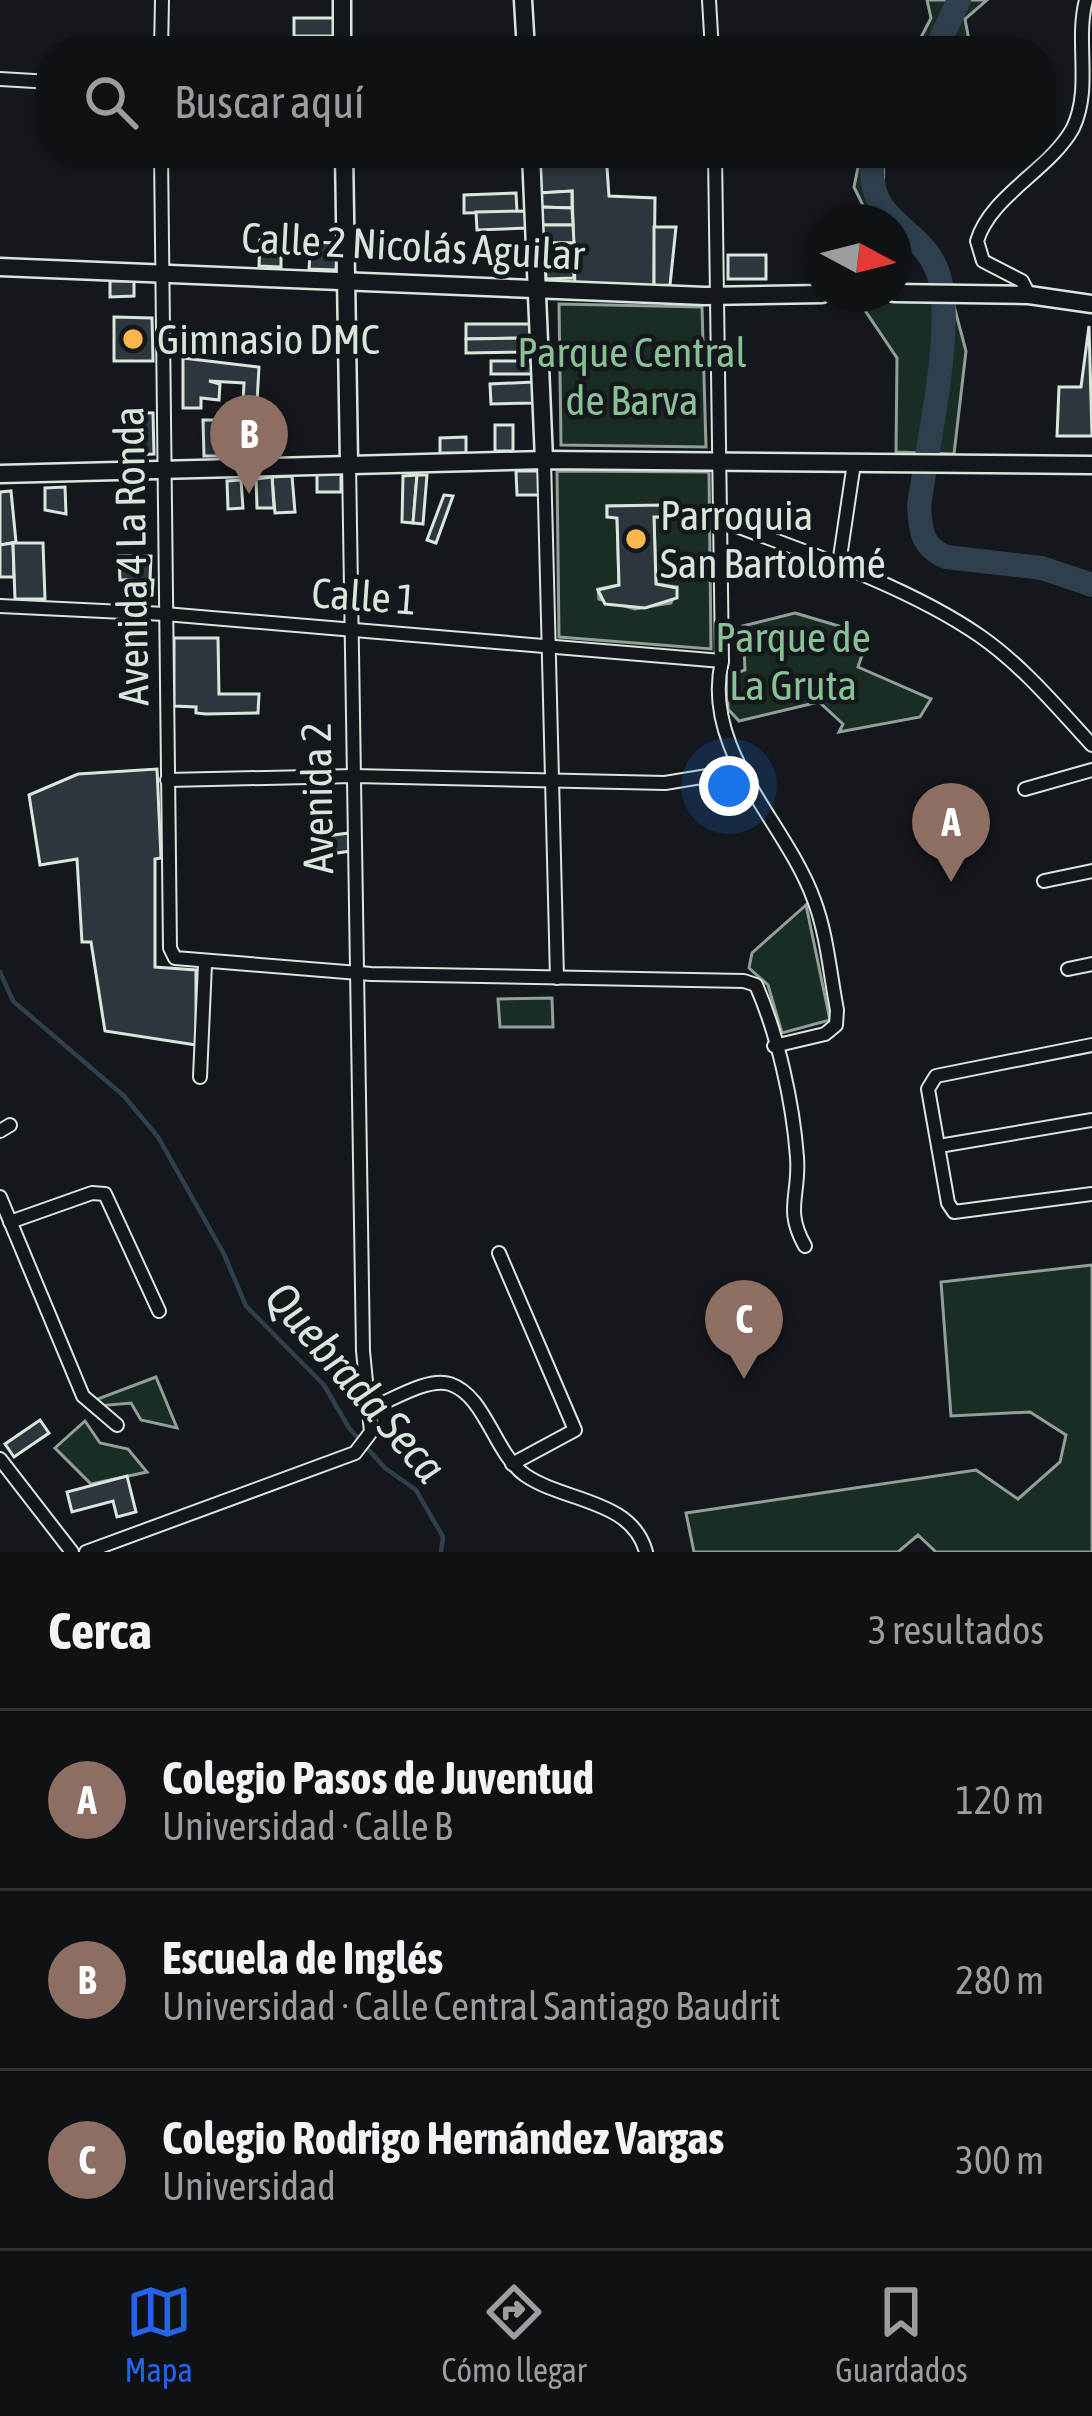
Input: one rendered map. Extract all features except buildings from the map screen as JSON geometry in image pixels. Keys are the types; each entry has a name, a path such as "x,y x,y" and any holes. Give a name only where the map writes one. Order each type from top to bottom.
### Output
{"main road":[{"path":"342,0 342,36"},
{"path":"523,0 525,36"},
{"name":"Avenida 2","path":"344,168 349,462"},
{"path":"532,168 544,460"},
{"name":"Calle 2 Nicolás Aguilar","path":"0,267 717,296 804,294"},
{"path":"912,293 1029,295 1092,304"},
{"path":"0,474 544,460 1092,465"}],"street":[{"path":"161,36 162,0"},
{"path":"710,0 711,36"},
{"path":"1056,152 1078,119 1084,94 1086,0"},
{"path":"0,80 36,81"},
{"name":"Avenida 4 La Ronda","path":"161,168 170,948 176,958 205,964"},
{"path":"715,168 722,661 717,699 755,800 814,900 836,1025 825,1034 774,1046"},
{"path":"1029,295 1022,281 983,261 977,241 985,224 1040,168"},
{"path":"544,460 557,977"},
{"name":"Avenida 2","path":"86,1552 351,1455 368,1441 372,1408 363,1351 349,462"},
{"path":"839,564 854,463"},
{"path":"720,520 839,564 993,648 1024,672 1092,745"},
{"name":"Calle 1","path":"0,606 351,628 722,661"},
{"path":"167,779 353,776 665,783 744,770"},
{"path":"1025,789 1092,770"},
{"path":"1044,881 1092,871"},
{"path":"200,1077 205,964 744,981 756,986 774,1046 798,1160 790,1214 805,1246"},
{"path":"1068,969 1092,964"},
{"path":"1092,1045 930,1080 947,1203 954,1212 1092,1194"},
{"path":"940,1146 1092,1120"},
{"path":"10,1222 98,1193 110,1199 159,1311"},
{"path":"0,1197 83,1396 117,1425"},
{"path":"499,1253 575,1430 512,1464"},
{"path":"372,1408 438,1382 455,1385 470,1398 512,1464 541,1484 624,1518 646,1552"},
{"path":"1,1465 72,1552"}],"green space":[{"path":"927,0 987,0 965,19 968,36 922,36 931,18"},
{"path":"858,168 884,168 883,204 862,204 854,187"},
{"path":"912,301 953,302 966,351 954,454 896,452 897,358 866,312 912,312"},
{"name":"Parque Central de Barva","path":"559,304 702,307 706,447 561,445"},
{"path":"557,471 709,472 711,649 559,637","holes":["607,506 662,506 662,517 654,517 656,584 677,587 671,603 635,609 599,599 598,589 619,585 617,518 607,517"]},
{"name":"Parque de La Gruta","path":"795,613 869,635 858,667 931,699 920,717 839,732 843,724 819,702 739,721 728,709 728,676 745,670 743,626"},
{"path":"806,905 830,1020 782,1033 768,985 749,968 752,953"},
{"path":"552,998 553,1027 500,1027 498,999"},
{"path":"1092,1265 1092,1552 936,1552 918,1535 898,1552 694,1552 686,1513 976,1470 1018,1499 1060,1462 1066,1435 1030,1412 951,1416 941,1282"},
{"path":"156,1377 177,1428 141,1420 131,1403 98,1406 95,1400"},
{"path":"85,1421 100,1443 128,1449 147,1472 91,1484 55,1448"}],"waterway":[{"path":"942,36 959,0"},
{"path":"873,168 877,197 924,248 941,284 941,363 919,506 924,537 946,557 1042,568 1092,585"},
{"name":"Quebrada Seca","path":"0,972 13,1001 124,1096 158,1137 224,1254 246,1306 324,1385 349,1428 385,1468 416,1490 443,1537 441,1552"}],"place":[{"name":"Gimnasio DMC","path":"133,339"},
{"name":"Escuela de Inglés","path":"249,494"},
{"name":"Parroquia San Bartolomé","path":"636,539"},
{"name":"Colegio Pasos de Juventud","path":"951,882"},
{"name":"Colegio Rodrigo Hernández Vargas","path":"744,1379"}]}
